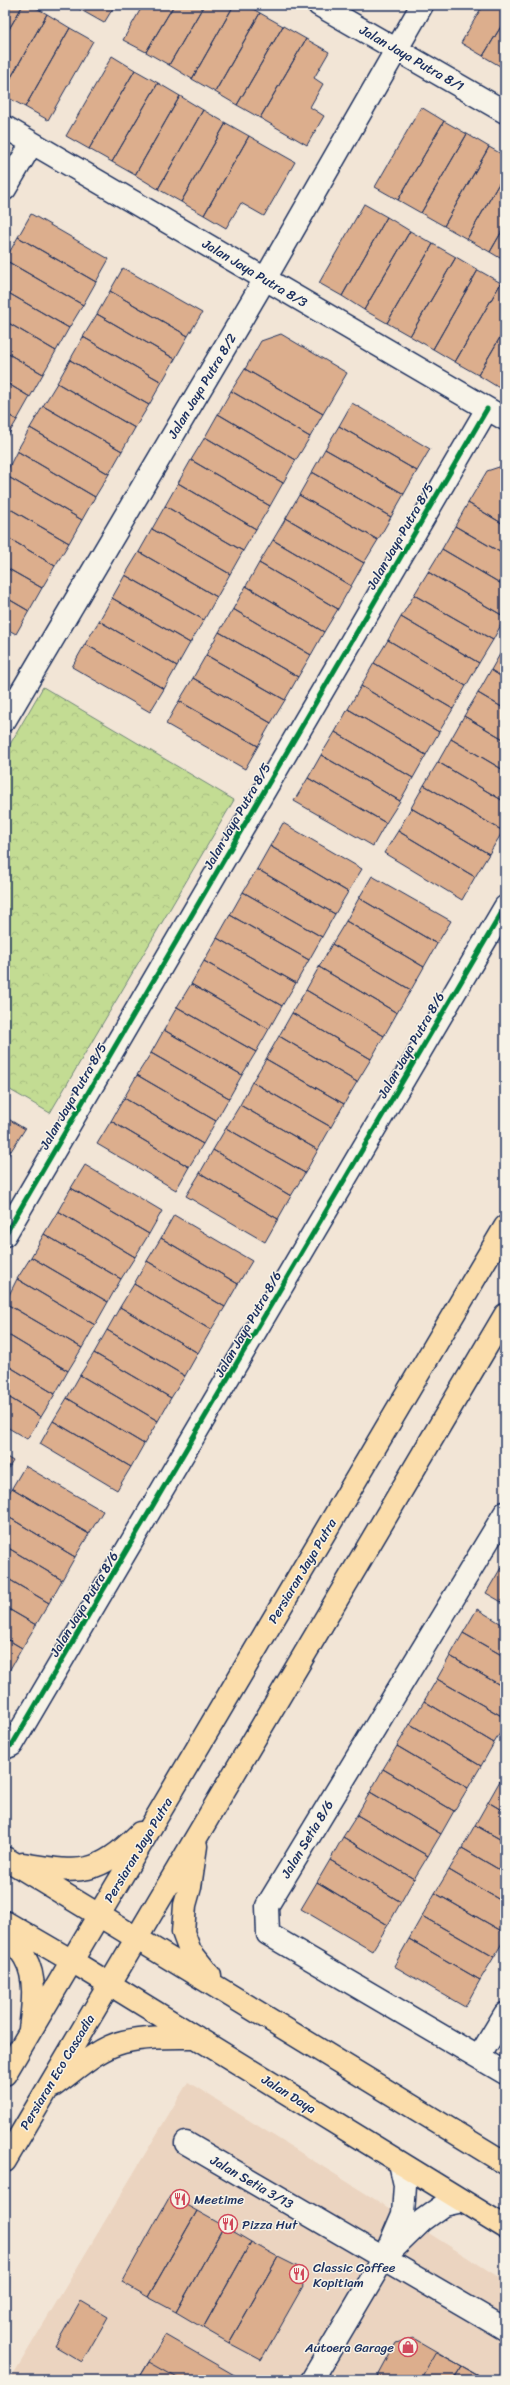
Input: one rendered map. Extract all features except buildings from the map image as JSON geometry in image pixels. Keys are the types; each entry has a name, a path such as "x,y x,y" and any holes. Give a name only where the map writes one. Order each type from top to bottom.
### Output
{"main road":[{"name":"Persiaran Jaya Putra","path":"72,1961 505,1227"},
{"path":"137,1938 505,1314"},
{"path":"8,1860 63,1870 82,1871 104,1862 125,1848 158,1815"},
{"path":"198,1835 190,1887 185,1905 183,1932 190,1951 221,1989"},
{"path":"8,1860 505,2163"},
{"name":"Jalan Daya","path":"5,1922 110,1984 505,2227"},
{"path":"5,1934 25,1958 31,1975 33,1987 29,2034"},
{"name":"Persiaran Eco Cascadia","path":"5,2161 137,1938"},
{"path":"5,2074 72,1961"},
{"path":"46,2092 94,2057 122,2042 152,2038 196,2037"}],"street":[{"name":"Jalan Jaya Putra 8/1","path":"319,5 505,112"},
{"name":"Jalan Jaya Putra 8/2","path":"5,720 265,279 422,5"},
{"name":"Jalan Jaya Putra 8/3","path":"5,127 496,414"},
{"path":"5,189 32,143"},
{"name":"Jalan Jaya Putra 8/5","path":"5,1235 496,414"},
{"name":"Jalan Jaya Putra 8/6","path":"5,1748 12,1745 146,1522 505,907"},
{"name":"Jalan Setia 8/6","path":"505,1513 267,1906 268,1934 505,2073"},
{"path":"479,2057 505,2014"},
{"name":"Jalan Setia 3/13","path":"186,2143 505,2329"},
{"path":"312,2380 384,2258 403,2214 405,2185 400,2163"},
{"path":"384,2258 423,2220 444,2205 462,2201"}],"shaded area":[{"path":"188,2082 505,2281 505,2380 10,2380"}],"green space":[{"path":"43,687 234,800 50,1113 5,1087 5,753"}],"cycle path":[{"path":"5,1235 487,409"},
{"path":"5,1748 12,1745 505,907"}],"place":[{"name":"Meetime","path":"180,2199"},
{"name":"Pizza Hut","path":"228,2224"},
{"name":"Classic Coffee Kopitiam","path":"299,2274"},
{"name":"Autoera Garage","path":"408,2347"}]}
